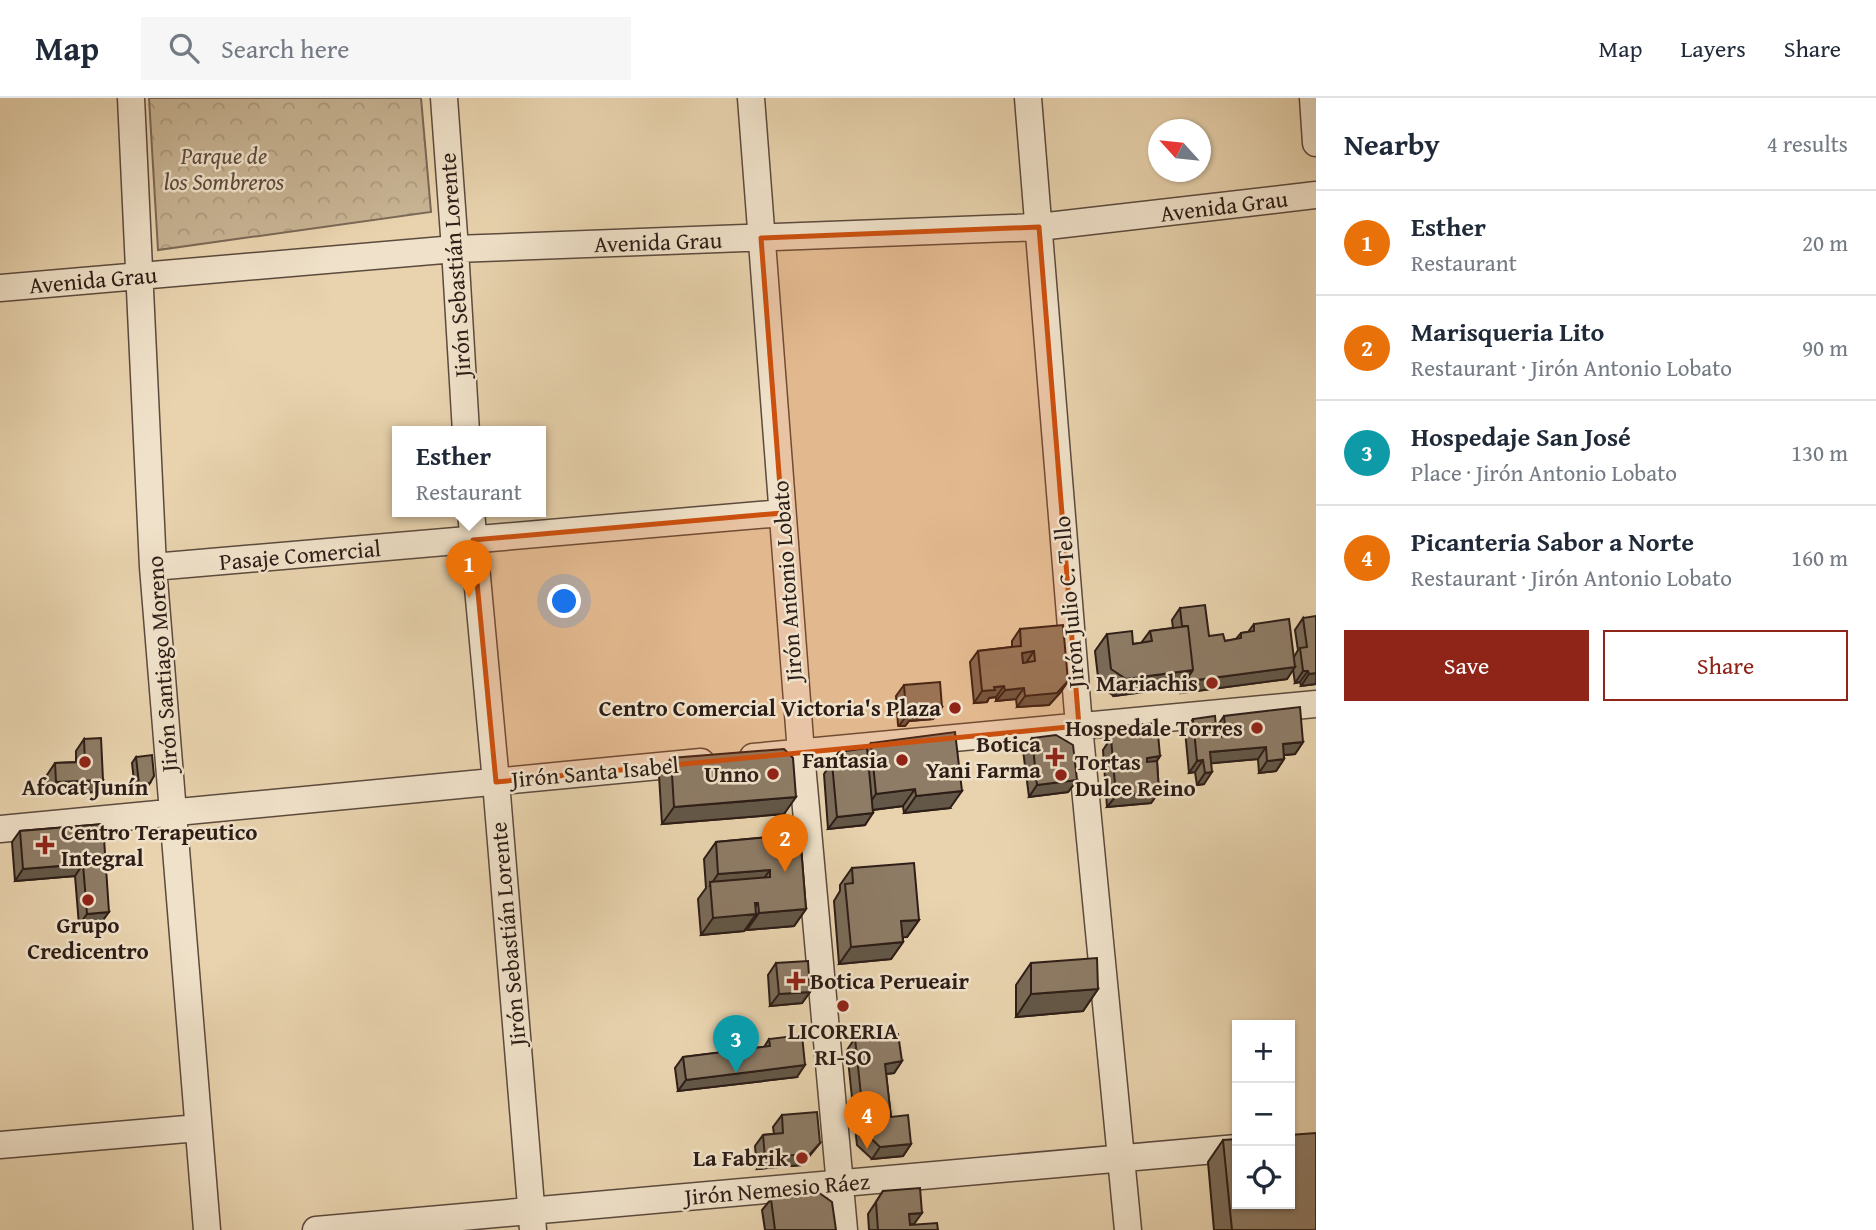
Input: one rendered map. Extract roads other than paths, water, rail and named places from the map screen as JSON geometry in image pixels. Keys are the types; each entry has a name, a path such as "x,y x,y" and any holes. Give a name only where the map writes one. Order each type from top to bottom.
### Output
{"street":[{"name":"Jirón Santiago Moreno","path":"130,98 153,567 207,1230"},
{"name":"Jirón Sebastián Lorente","path":"444,98 466,426"},
{"name":"Jirón Antonio Lobato","path":"751,98 800,753 844,1230"},
{"name":"Jirón Julio C. Tello","path":"1028,98 1079,726 1128,1230"},
{"path":"1313,98 1316,143"},
{"name":"Avenida Grau","path":"0,288 455,249 1039,227 1316,195"},
{"name":"Pasaje Comercial","path":"153,567 782,513"},
{"name":"Jirón Sebastián Lorente","path":"471,517 532,1221"},
{"name":"Jirón Santa Isabel","path":"0,829 1316,704"},
{"path":"0,1145 198,1128"},
{"name":"Jirón Nemesio Ráez","path":"316,1230 532,1221 840,1184 1232,1148"}],"place":[{"name":"Esther","path":"469,598"},
{"name":"Mariachis","path":"1212,683"},
{"name":"Centro Comercial Victoria's Plaza","path":"955,708"},
{"name":"Hospedale Torres","path":"1257,728"},
{"name":"Botica Yani Farma","path":"1055,757"},
{"name":"Fantasia","path":"902,760"},
{"name":"Afocat Junín","path":"85,762"},
{"name":"Unno","path":"773,774"},
{"name":"Tortas Dulce Reino","path":"1061,775"},
{"name":"Centro Terapeutico Integral","path":"45,845"},
{"name":"Marisqueria Lito","path":"785,872"},
{"name":"Grupo Credicentro","path":"88,900"},
{"name":"Botica Perueair","path":"796,981"},
{"name":"LICORERIA RI-SO","path":"843,1006"},
{"name":"Hospedaje San José","path":"736,1073"},
{"name":"Picanteria Sabor a Norte","path":"867,1149"},
{"name":"La Fabrik","path":"802,1158"}],"park label":[{"name":"Parque de los Sombreros","path":"224,169"}]}
